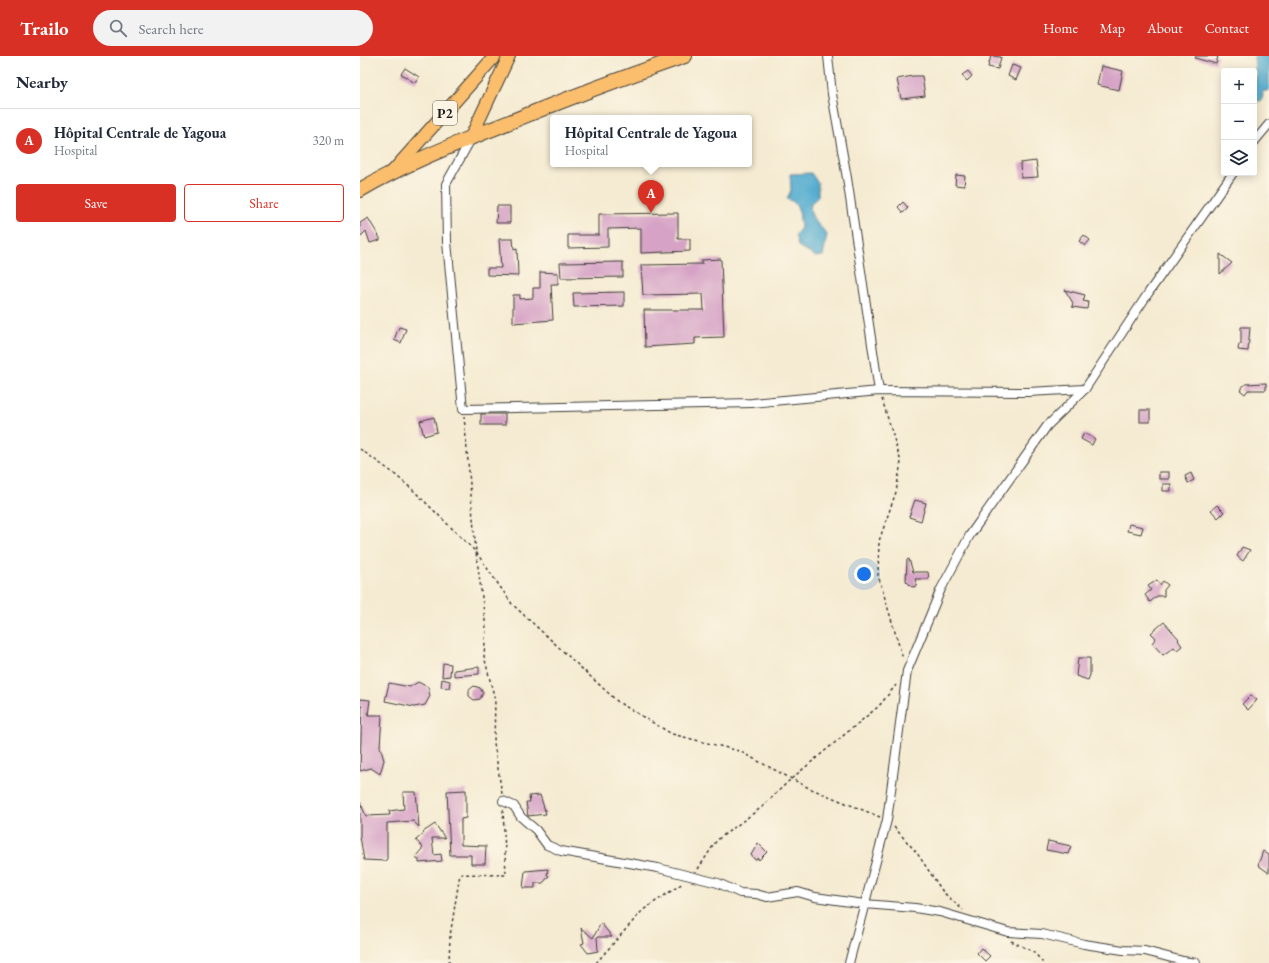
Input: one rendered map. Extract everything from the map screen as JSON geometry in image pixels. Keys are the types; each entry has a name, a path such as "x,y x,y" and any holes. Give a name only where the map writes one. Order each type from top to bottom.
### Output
{"highway":[{"path":"360,190 394,170 471,137 592,88 685,56"}],"main road":[{"name":"P2","path":"394,170 495,56"},
{"name":"P2","path":"471,137 508,56"}],"street":[{"path":"828,56 832,94 847,178 879,390"},
{"path":"1256,140 1269,124"},
{"path":"471,137 446,184 447,242 463,409 752,403 879,390 1028,392 1085,389"},
{"path":"849,963 887,820 907,671 941,589 970,535 1047,426 1085,389 1149,292 1230,176"},
{"path":"503,801 514,806 521,818 536,830 547,845 560,851 658,868 693,876 718,883 740,893 756,894 767,897 798,892 815,897 864,904 940,912 1008,932 1042,934 1084,944 1123,950 1145,950 1182,961 1196,963"}],"path":[{"path":"596,963 643,910 693,876 717,840 762,807 791,779 879,706 907,671 878,575 879,540 896,492 901,462 879,390"},
{"path":"450,963 450,936 460,874 506,875 503,801 494,742 495,700 484,656 486,628 476,552 463,409"},
{"path":"360,450 392,472 413,490 476,552 512,604 618,702 672,734 739,751 809,788 887,820 917,853 943,892 964,911"},
{"path":"1006,939 1034,952 1044,963"}],"water":[{"path":"1254,56 1269,56 1269,90 1262,92 1263,96 1260,101 1257,101 1257,68 1255,68"},
{"path":"811,173 818,183 818,197 811,203 811,213 827,235 823,256 816,257 798,246 795,235 801,228 799,211 794,202 787,199 791,190 790,174"}],"building":[{"path":"991,56 1001,57 998,69 988,67"},
{"path":"1196,56 1218,56 1216,64 1195,58"},
{"path":"1012,65 1021,68 1016,80 1008,76"},
{"path":"1101,66 1123,71 1119,90 1097,85"},
{"path":"405,68 419,77 415,83 401,74"},
{"path":"968,71 972,76 967,81 962,75"},
{"path":"922,76 925,96 901,99 897,79"},
{"path":"1036,161 1038,177 1021,178 1020,163"},
{"path":"956,175 965,176 964,186 955,185"},
{"path":"903,202 908,208 903,213 898,207"},
{"path":"497,206 510,206 510,223 496,223"},
{"path":"678,213 678,239 690,239 690,251 641,253 641,228 608,229 608,247 568,248 568,235 599,235 599,214"},
{"path":"368,218 380,238 380,240 370,243 366,231 360,237 360,223"},
{"path":"1084,235 1090,240 1085,246 1079,241"},
{"path":"499,239 513,239 514,249 517,248 518,276 487,275 487,268 501,268"},
{"path":"1220,254 1232,263 1220,274"},
{"path":"721,259 724,337 695,338 695,344 645,347 644,310 704,310 703,294 643,295 641,265 702,264 702,260"},
{"path":"623,262 623,277 561,278 560,263"},
{"path":"540,272 558,273 558,284 551,284 553,320 513,323 513,295 520,295 520,299 533,298 533,288 540,288"},
{"path":"1065,290 1085,295 1083,301 1088,302 1087,309 1072,307 1073,303"},
{"path":"624,292 624,306 574,307 573,293"},
{"path":"399,327 406,329 401,343 394,340"},
{"path":"1241,327 1250,327 1248,351 1238,350 1239,344 1241,344"},
{"path":"1266,383 1266,390 1248,390 1245,394 1240,390 1245,384"},
{"path":"1140,410 1150,410 1150,422 1140,422"},
{"path":"481,414 505,414 505,425 481,425"},
{"path":"434,417 437,432 424,436 420,421"},
{"path":"1084,433 1095,439 1092,445 1081,439"},
{"path":"1159,472 1169,472 1169,479 1159,479"},
{"path":"1191,473 1194,480 1188,483 1185,476"},
{"path":"1163,484 1171,484 1171,491 1163,491"},
{"path":"915,500 926,503 921,521 909,517"},
{"path":"1217,505 1224,512 1218,518 1211,510"},
{"path":"1129,524 1143,527 1141,534 1127,531"},
{"path":"1242,547 1250,550 1243,561 1237,556"},
{"path":"909,559 913,572 928,572 929,579 915,579 917,586 912,587 906,581 907,560"},
{"path":"1157,580 1160,585 1163,581 1168,585 1164,590 1164,596 1157,596 1150,602 1145,595 1151,590 1148,586"},
{"path":"1164,622 1179,639 1178,640 1182,646 1177,650 1174,647 1163,655 1152,643 1156,638 1151,633"},
{"path":"1078,658 1090,658 1090,675 1088,680 1076,676"},
{"path":"443,663 451,664 450,676 442,677"},
{"path":"479,667 479,674 454,676 454,670"},
{"path":"442,679 450,681 449,688 441,687"},
{"path":"418,682 428,687 430,696 425,705 414,707 385,701 389,683 410,687"},
{"path":"474,686 480,688 483,693 480,699 474,700 469,696 469,690"},
{"path":"1251,695 1257,700 1248,710 1242,704"},
{"path":"360,699 370,700 368,715 382,715 380,747 384,760 380,774 371,768 360,771 362,706 360,706"},
{"path":"466,790 466,818 461,819 461,845 486,846 485,864 471,864 471,855 450,855 447,791"},
{"path":"403,792 416,792 419,827 413,821 387,823 387,859 385,861 364,860 360,836 360,802 366,816 390,815 389,811 404,809"},
{"path":"540,795 546,814 528,816 526,802 530,802 529,796"},
{"path":"435,824 445,838 432,838 434,855 441,854 442,861 419,863 419,859 415,857 423,848 416,840 424,833 423,832"},
{"path":"1048,841 1071,846 1068,854 1046,850"},
{"path":"758,843 767,852 759,860 758,858 755,860 751,855"},
{"path":"1263,851 1269,855 1269,873 1258,865"},
{"path":"548,869 547,875 549,876 543,883 535,883 535,888 523,888 525,871"},
{"path":"601,923 612,937 597,937 598,951 588,953 581,944 584,943 581,928 593,938"},
{"path":"981,948 990,956 985,961 977,953"}],"place":[{"name":"Hôpital Centrale de Yagoua","path":"651,213"}]}
